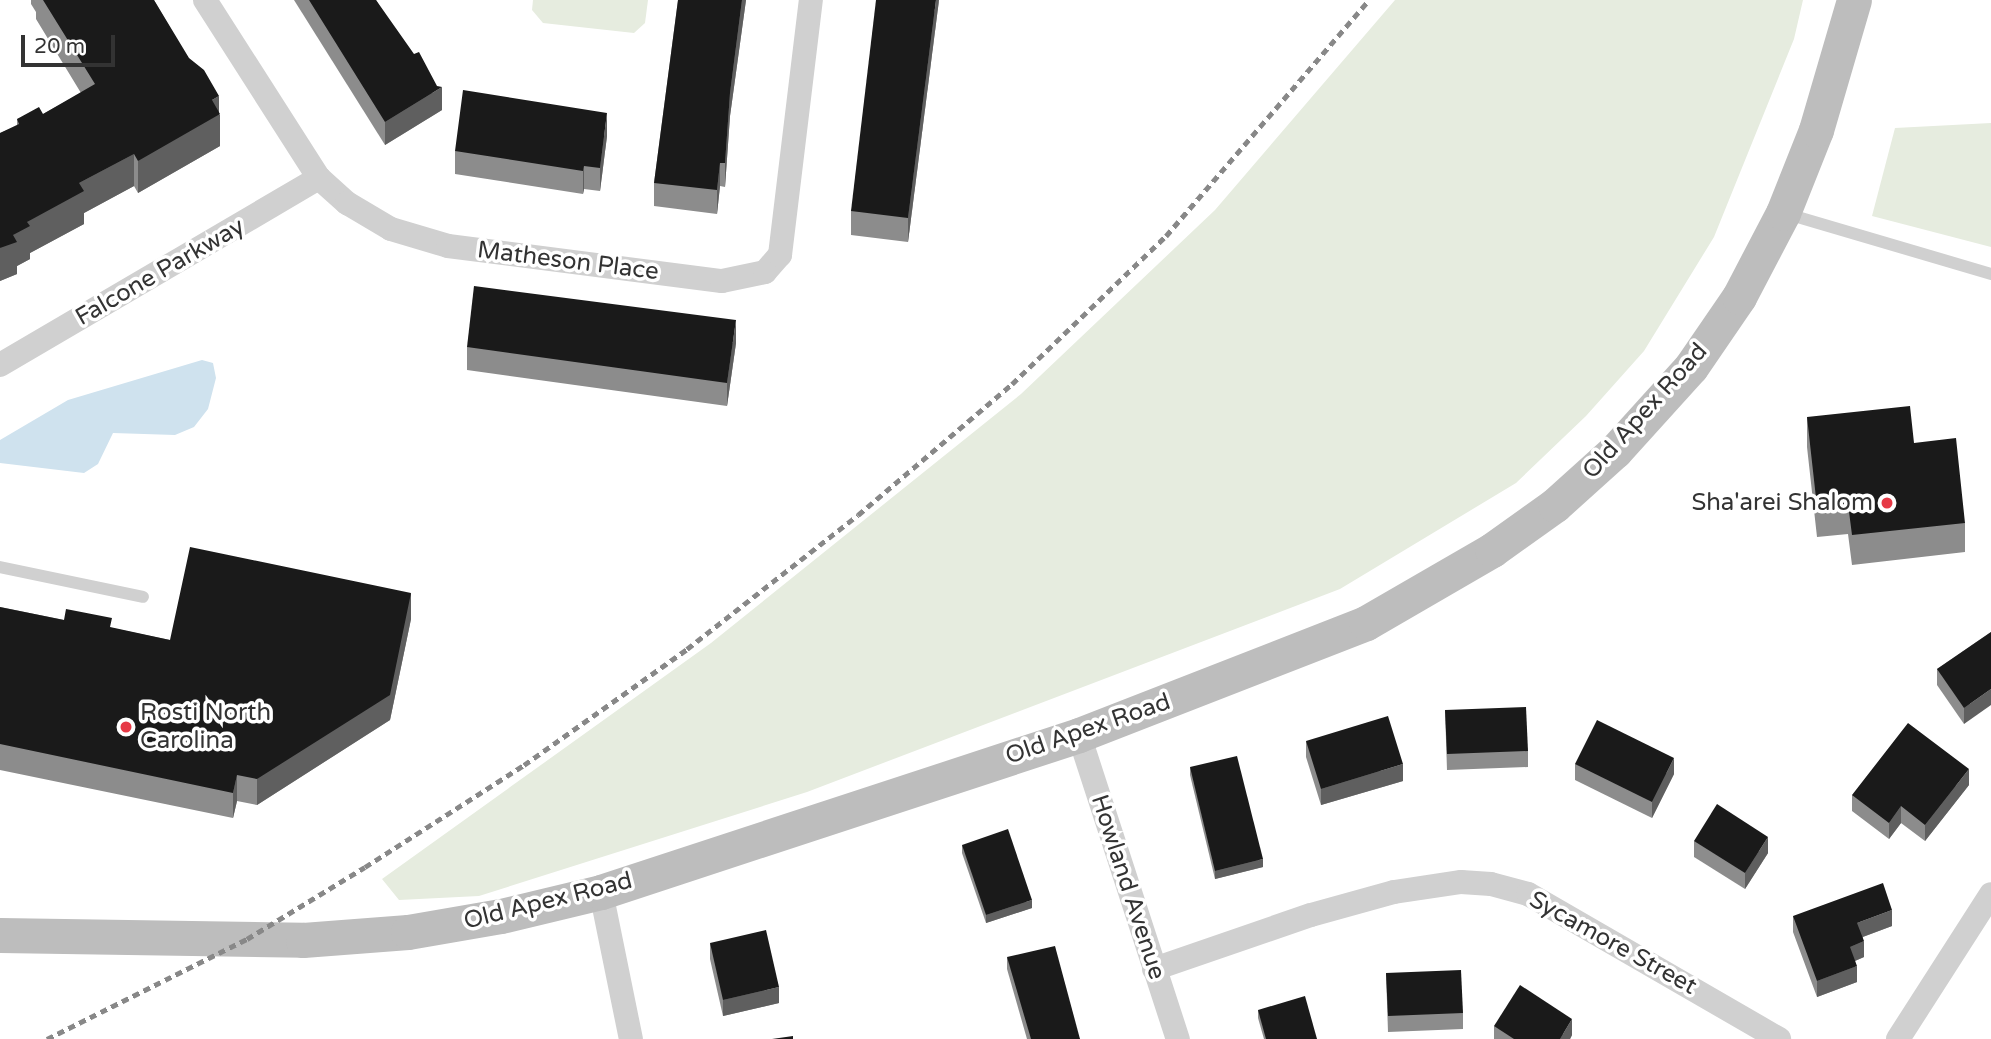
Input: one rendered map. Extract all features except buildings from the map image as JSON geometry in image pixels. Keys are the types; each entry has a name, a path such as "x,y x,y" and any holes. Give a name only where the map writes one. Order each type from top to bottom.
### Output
{"street":[{"name":"Matheson Place","path":"205,0 318,178 347,203 391,229 448,246 722,281 753,278 772,268 782,247 811,0"},
{"name":"Old Apex Road","path":"0,935 354,937 501,916 601,892 1079,734 1366,622 1527,527 1606,460 1690,367 1739,297 1783,213 1816,130 1854,0"},
{"name":"Falcone Parkway","path":"0,365 318,178"},
{"name":"Howland Avenue","path":"1079,734 1178,1039"},
{"name":"Sycamore Street","path":"1154,969 1311,915 1395,892 1461,882 1491,884 1528,894 1779,1039"},
{"path":"601,892 631,1039"},
{"path":"1898,1039 1991,894"}],"lane":[{"path":"1783,213 1991,274"},
{"path":"0,567 143,597"}],"shaded area":[{"path":"533,0 648,0 645,23 634,33 543,23 532,10"},
{"path":"1395,0 1803,0 1794,39 1714,237 1644,351 1586,416 1516,483 1340,589 807,792 479,896 399,900 382,879 711,643 1021,394 1215,210"},
{"path":"1991,123 1991,247 1872,216 1895,128"}],"water":[{"path":"202,360 213,363 216,378 208,409 194,427 175,435 113,433 98,464 84,473 0,463 0,440 68,400"}],"railway":[{"path":"47,1039 247,939 524,765 687,649 858,515 1012,384 1166,236 1369,0"}],"place":[{"name":"Sha'arei Shalom","path":"1887,503"},
{"name":"Rosti North Carolina","path":"126,727"}]}
